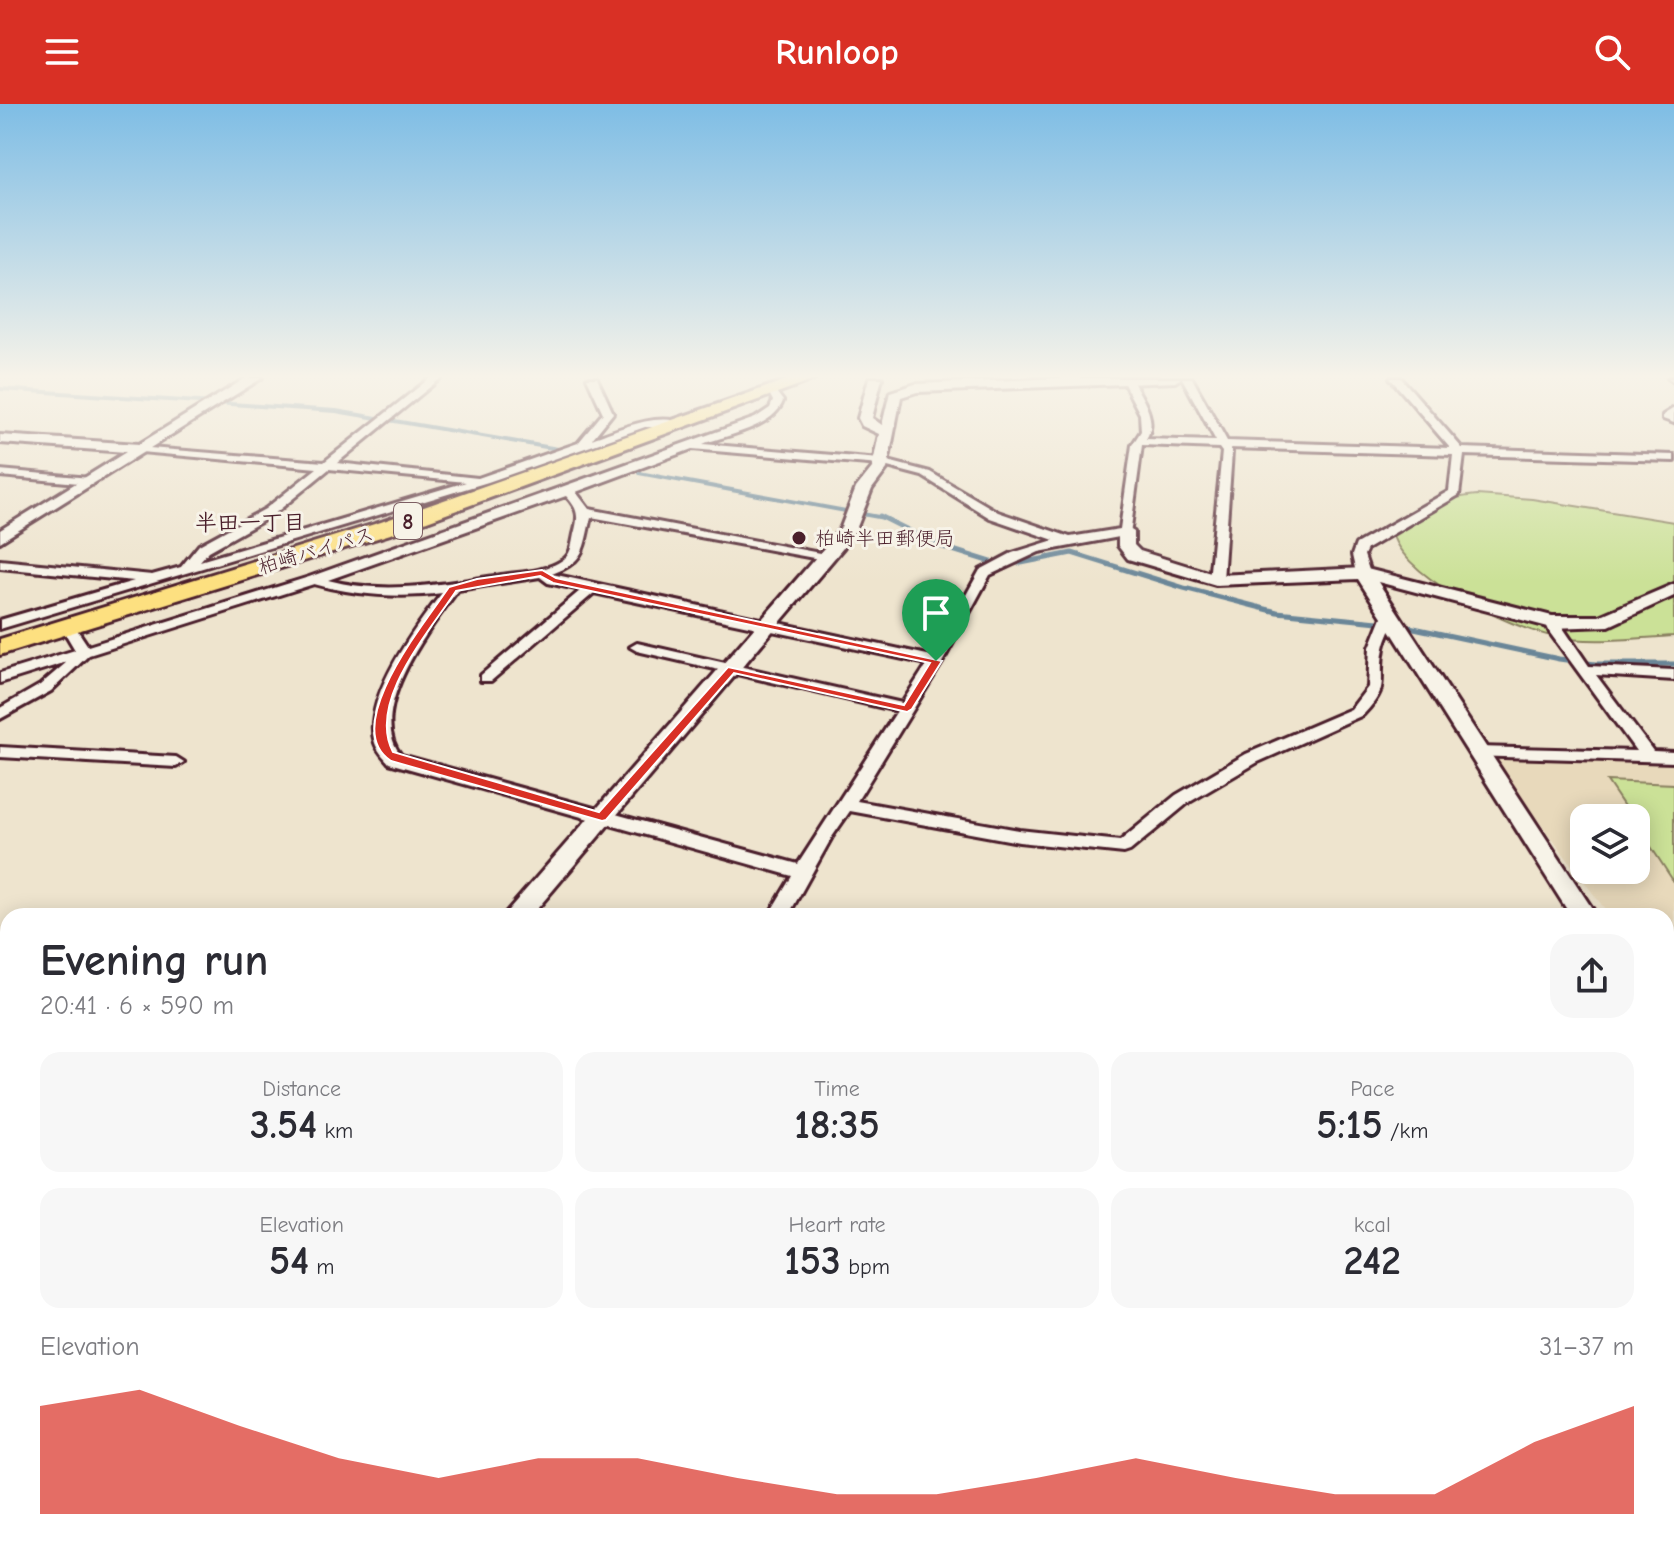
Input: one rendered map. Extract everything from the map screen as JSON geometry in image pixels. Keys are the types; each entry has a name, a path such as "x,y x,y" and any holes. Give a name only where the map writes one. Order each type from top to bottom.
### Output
{"highway":[{"name":"柏崎バイパス","path":"0,647 389,527 621,446"}],"street":[{"path":"95,446 484,480"},
{"path":"0,537 146,446"},
{"path":"184,571 204,548 269,512 351,446"},
{"path":"0,625 484,480 578,446"},
{"path":"0,678 314,580 690,446 880,462 926,474 994,515 1068,541"},
{"path":"523,908 825,558 849,527 864,488 879,469 883,446"},
{"path":"1138,446 1126,546 1134,555 1216,580 1363,573 1552,622 1602,622 1674,589"},
{"path":"1216,580 1225,446"},
{"path":"1250,446 1674,458"},
{"path":"1454,446 1459,452 1455,493 1361,547 1358,555 1363,573 1389,617 1579,908"},
{"path":"0,473 90,481"},
{"path":"314,580 347,589 452,589 542,573 566,564 575,556 584,512 568,491"},
{"path":"584,512 825,558"},
{"path":"782,908 802,872 907,709 985,573 995,565 1068,541 1126,532"},
{"path":"0,564 158,579"},
{"path":"542,573 553,580 936,661"},
{"path":"486,678 592,588"},
{"path":"452,589 389,686 380,717 382,743 388,754 802,872"},
{"path":"846,805 1090,846 1124,847 1182,799 1252,758 1357,712 1370,701 1378,684 1376,650 1389,617"},
{"path":"1552,622 1648,756"},
{"path":"69,628 84,652"},
{"path":"637,647 907,709"},
{"path":"0,714 38,694 69,670 84,652"},
{"path":"1585,670 1674,675"},
{"path":"0,752 176,762"},
{"path":"1477,752 1674,757"}],"shaded area":[{"path":"1504,757 1674,763 1674,908 1604,908 1586,884 1650,884 1650,804 1570,804 1570,863 1493,760"}],"green space":[{"path":"1477,495 1532,499 1674,522 1674,636 1600,640 1556,637 1485,611 1431,580 1410,562 1396,543 1391,524 1432,504"},
{"path":"1607,781 1674,784 1674,882 1650,845 1650,804 1623,804"}],"waterway":[{"path":"539,446 558,449"},
{"path":"639,473 884,518"},
{"path":"880,516 884,518"},
{"path":"884,518 940,546 991,562 1021,563 1072,553 1184,588 1277,612 1388,623"},
{"path":"1400,625 1559,659 1595,664 1674,664"}],"place":[{"name":"柏崎半田郵便局","path":"799,538"}],"district":[{"name":"半田一丁目","path":"250,522"}],"route":[{"path":"542,573 553,580 936,661 907,709 732,669 602,817 395,759 382,743 380,717 389,686 452,589 477,582 542,573"}]}
